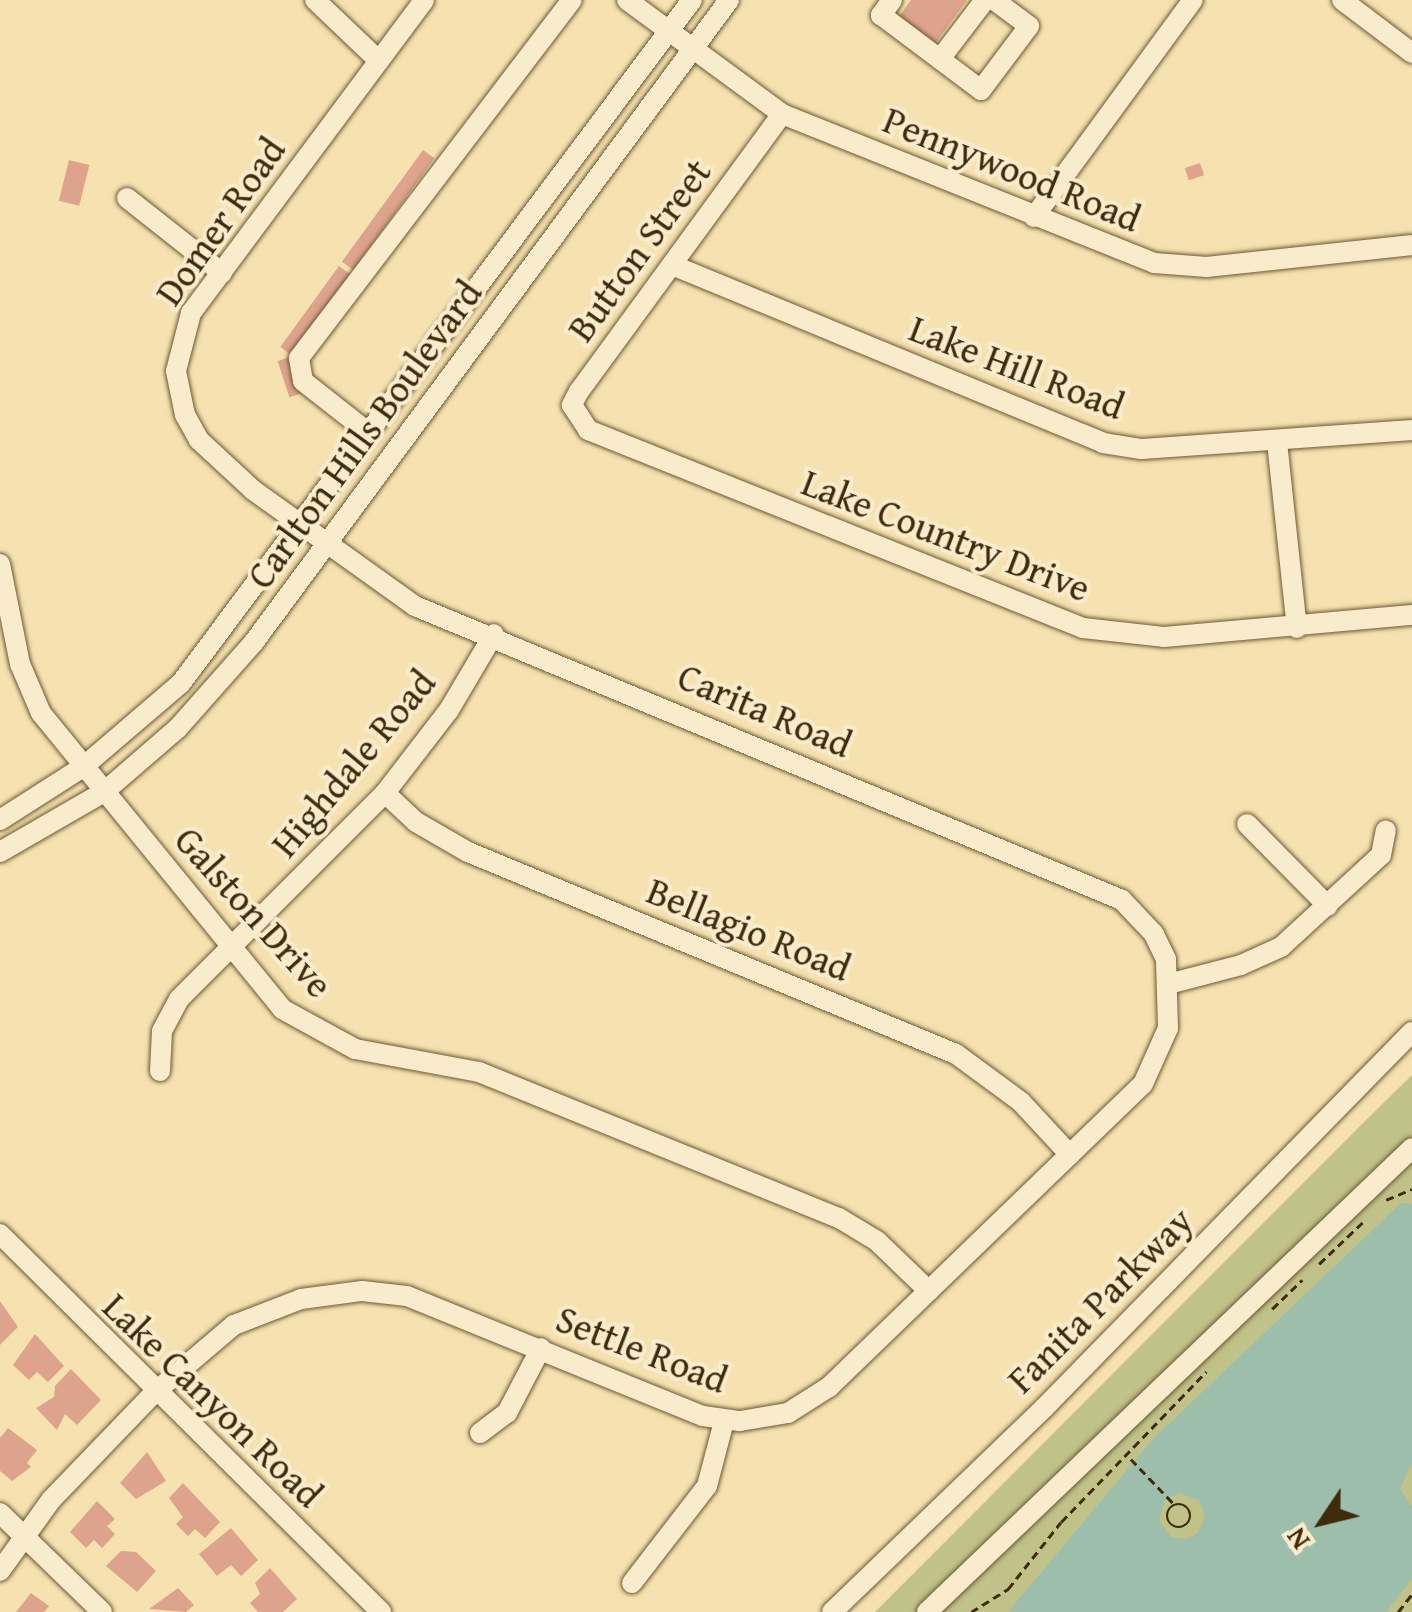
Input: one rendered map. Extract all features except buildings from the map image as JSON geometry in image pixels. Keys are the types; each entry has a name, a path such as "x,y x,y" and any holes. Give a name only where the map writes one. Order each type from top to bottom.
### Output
{"street":[{"path":"315,0 379,61"},
{"name":"Domer Road","path":"301,524 212,456 185,415 176,371 180,341 199,300 424,0"},
{"path":"369,433 304,381 299,358 572,0"},
{"name":"Pennywood Road","path":"627,0 782,114 1120,252 1185,267 1412,245"},
{"name":"Carlton Hills Boulevard","path":"0,820 84,767 181,682 692,0"},
{"name":"Carlton Hills Boulevard","path":"0,852 104,792 178,728 254,642 729,0"},
{"path":"940,59 985,0"},
{"path":"890,1 881,14 981,90 1029,26 994,0"},
{"path":"1034,217 1193,0"},
{"path":"1342,0 1412,53"},
{"name":"Button Street","path":"588,430 572,406 579,392 782,114"},
{"path":"127,198 222,272"},
{"name":"Lake Hill Road","path":"672,264 1103,443 1142,450 1412,430"},
{"name":"Lake Country Drive","path":"588,430 1082,628 1164,637 1296,628 1412,614"},
{"path":"1277,442 1296,628"},
{"name":"Carita Road","path":"301,524 415,606 494,634 1109,892 1154,934 1172,984"},
{"name":"Galston Drive","path":"0,564 25,681 84,767 231,952 282,1009 320,1036 355,1049 478,1072 839,1218 877,1241 929,1292"},
{"name":"Highdale Road","path":"160,1071 162,1031 179,999 231,952 384,793 449,710 494,634"},
{"name":"Bellagio Road","path":"384,793 416,822 468,852 956,1054 1020,1102 1070,1155"},
{"path":"1247,824 1328,906"},
{"path":"1172,984 1281,946 1381,854 1386,830"},
{"name":"Settle Road","path":"0,1571 24,1535 154,1393 234,1326 331,1294 407,1296 724,1420 772,1418 816,1398 1070,1155 1152,1071 1168,1028 1172,984"},
{"name":"Fanita Parkway","path":"832,1612 1044,1408 1412,1032"},
{"path":"927,1612 1412,1148"},
{"name":"Lake Canyon Road","path":"0,1234 154,1393 381,1612"},
{"path":"480,1433 507,1414 541,1348"},
{"path":"632,1582 707,1486 724,1420"},
{"path":"0,1513 102,1612"}],"path":[{"path":"1372,1207 1412,1189"},
{"path":"1314,1268 1356,1234 1366,1217"},
{"path":"1271,1310 1304,1278"},
{"path":"971,1612 1008,1590 1060,1522 1130,1458 1209,1367"},
{"path":"1130,1458 1173,1503 1191,1514 1182,1528 1167,1518 1173,1503"},
{"path":"1398,1612 1412,1594"}],"green space":[{"path":"1412,1075 1412,1612 875,1612 1361,1125"}],"shaded area":[{"path":"1401,1203 1412,1204 1412,1463 1400,1489 1412,1506 1412,1579 1386,1612 1008,1612 1153,1439","holes":["1179,1493 1199,1500 1205,1515 1198,1533 1187,1539 1171,1537 1159,1521 1165,1500"]}]}
